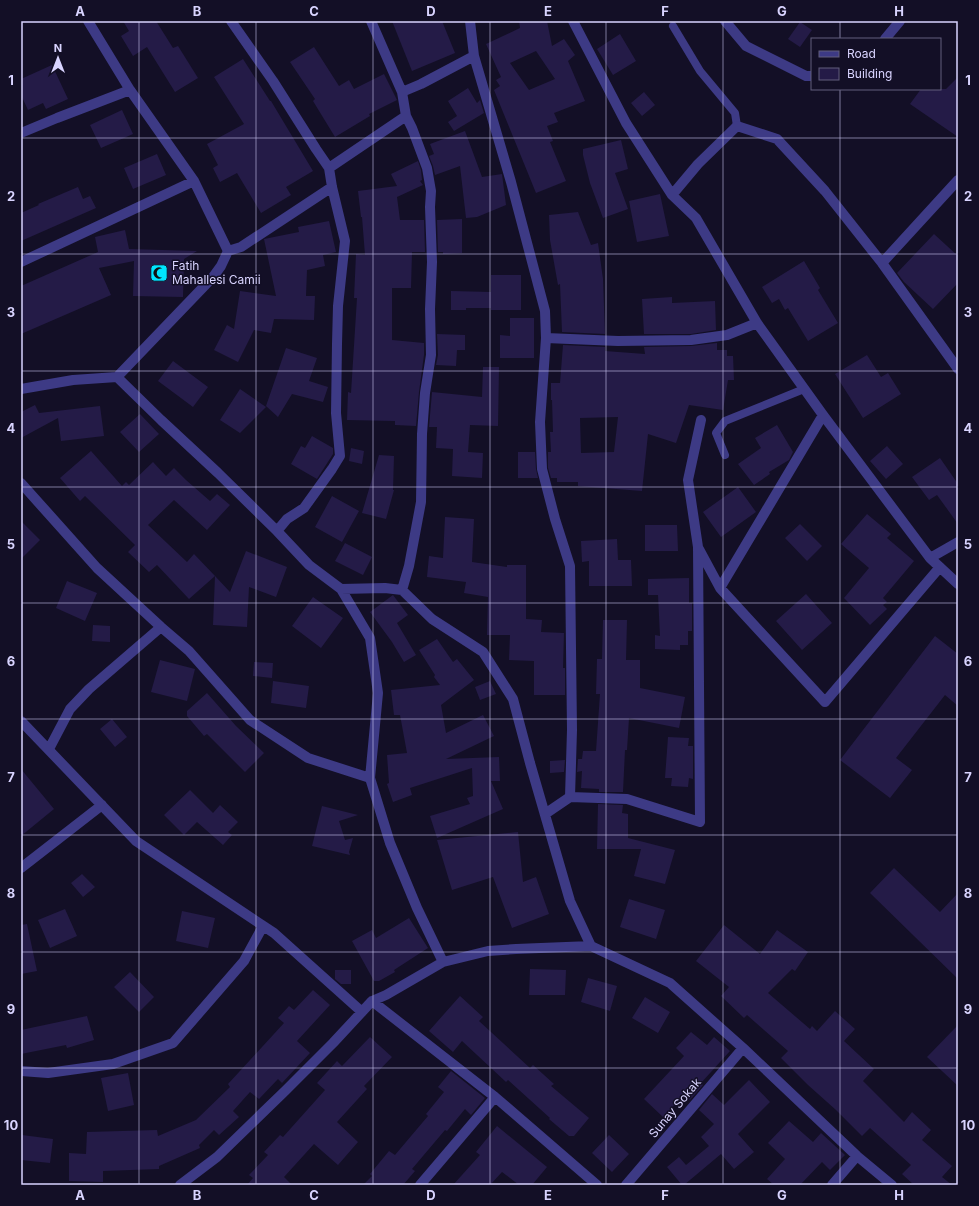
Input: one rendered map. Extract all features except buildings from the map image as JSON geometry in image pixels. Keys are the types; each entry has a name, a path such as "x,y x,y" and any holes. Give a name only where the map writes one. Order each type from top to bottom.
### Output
{"street":[{"path":"88,21 130,90 194,181 228,251"},
{"path":"231,21 273,81 329,168 345,241 338,306 337,344 336,413 340,456 304,508 287,519 277,531"},
{"path":"371,21 402,92 406,116 427,168 431,190 430,207 432,262 430,354 422,434 421,502 409,566 402,590"},
{"path":"470,21 474,56 511,182 545,311 546,338 540,422 542,470 570,566 572,730 570,797"},
{"path":"573,21 626,123 672,195 696,218 757,323 823,415 930,558 958,584"},
{"path":"725,21 746,46 806,76 811,76"},
{"path":"886,38 900,21"},
{"path":"402,92 421,84 474,56"},
{"path":"21,133 130,90"},
{"path":"329,168 406,116"},
{"path":"672,195 698,164 737,126 777,140 825,190 882,263 958,369"},
{"path":"882,263 958,180"},
{"path":"21,262 194,181"},
{"path":"21,390 73,380 117,377 213,277 221,266 228,251 241,247 332,187"},
{"path":"546,338 618,341 691,340 728,335 757,323"},
{"path":"117,377 277,531 308,565 341,589 370,638 378,694 370,778 390,843 417,908 442,962"},
{"path":"720,588 823,415"},
{"path":"545,814 570,797 627,799 700,822 698,547 688,480 700,420"},
{"path":"21,483 97,568 160,627 189,651 250,720 308,758 370,778"},
{"path":"930,558 958,542"},
{"path":"698,547 720,588 826,702 940,567"},
{"path":"341,589 385,588 402,590 432,619 483,652 513,698 570,901 591,946"},
{"path":"49,749 70,709 88,689 160,627"},
{"path":"21,721 136,841 274,933 362,1012"},
{"path":"21,868 102,805"},
{"path":"21,1071 48,1073 113,1064 173,1043 244,961 263,926"},
{"path":"180,1185 217,1157 285,1091 372,1001 386,995 442,962 488,951 591,946 670,983 743,1048 857,1156 892,1185"},
{"path":"372,1001 495,1097 597,1185"},
{"name":"Sunay Sokak","path":"626,1185 743,1048"},
{"path":"420,1185 495,1097"},
{"path":"832,1185 857,1156"}],"lane":[{"path":"673,26 700,71 735,113 737,126"},
{"path":"725,455 716,433 725,421 804,389"}],"place":[{"name":"Fatih Mahallesi Camii","path":"159,273"}]}
